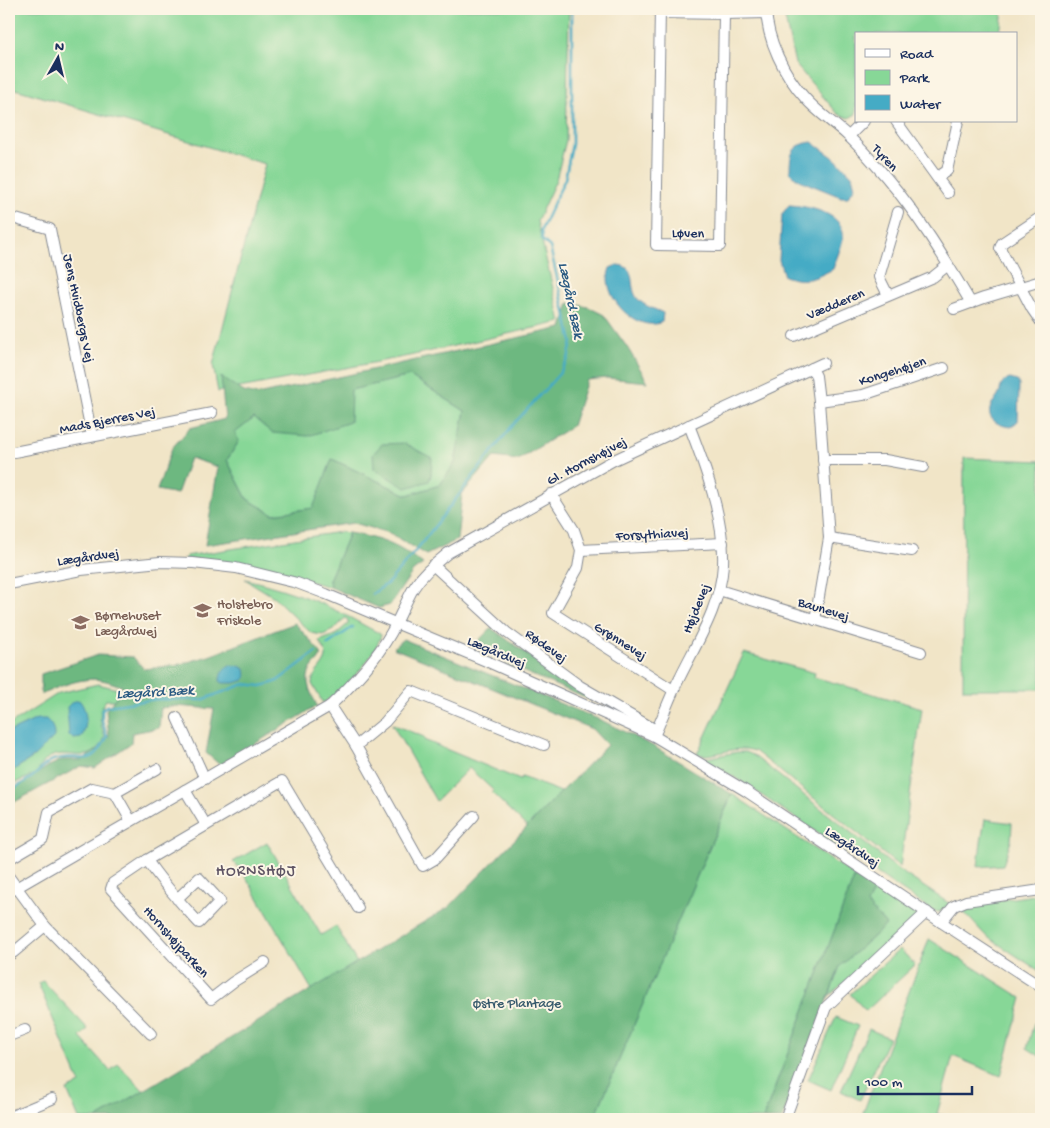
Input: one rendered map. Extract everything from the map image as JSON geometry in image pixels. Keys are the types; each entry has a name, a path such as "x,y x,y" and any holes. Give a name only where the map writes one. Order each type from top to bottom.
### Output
{"street":[{"name":"Løven","path":"724,14 720,246 656,245 660,11 724,14 766,11"},
{"name":"Tyren","path":"766,11 772,38 792,82 806,99 848,136 885,176 918,217 971,303"},
{"path":"848,136 863,122"},
{"path":"897,122 948,193"},
{"path":"936,177 947,171 958,122"},
{"name":"Vædderen","path":"888,295 879,277 898,212"},
{"name":"Jens Hvidbergs Vej","path":"9,217 50,229 92,436"},
{"path":"1041,217 1002,243 1000,248 1041,322"},
{"name":"Vædderen","path":"794,336 933,277 948,265"},
{"path":"954,309 1041,281"},
{"name":"Gl. Hornshøjvej","path":"395,623 414,588 433,565 464,542 614,460 823,363"},
{"path":"812,368 816,376 819,401 829,538 815,620"},
{"name":"Kongehøjen","path":"819,401 863,396 944,368"},
{"name":"Mads Bjerres Vej","path":"9,453 212,413"},
{"name":"Højdevej","path":"655,733 673,690 713,608 719,590 723,566 724,543 719,514 689,425"},
{"path":"823,460 885,460 923,467"},
{"path":"551,494 574,530 581,550"},
{"path":"829,538 912,551"},
{"name":"Forsythiavej","path":"581,550 724,543"},
{"name":"Grønnevej","path":"581,550 578,568 553,613 673,690"},
{"name":"Lægårdvej","path":"9,584 81,570 160,562 193,563 236,568 297,583 655,733 746,791 940,922 1041,987"},
{"name":"Rødevej","path":"433,565 506,632 580,686 655,733"},
{"name":"Baunevej","path":"719,590 921,652"},
{"path":"12,890 330,706 356,681 373,660 395,623"},
{"path":"356,746 385,722 411,691 544,745"},
{"path":"330,706 356,746 423,866 435,859 474,816"},
{"path":"178,718 205,779"},
{"path":"9,859 43,839 49,812 92,788 115,793 157,769"},
{"name":"Hornshøjparken","path":"265,962 233,982 211,999 111,889 113,883 147,860 282,781 358,908"},
{"path":"185,790 206,825"},
{"path":"115,793 131,821"},
{"name":"Hornshøjparken","path":"147,860 160,880 177,899"},
{"path":"9,877 12,890 151,1034"},
{"path":"940,922 954,906 966,901 1041,890"},
{"path":"784,1119 826,1007 924,917 927,912"},
{"path":"9,954 45,926"},
{"path":"9,1036 25,1030"},
{"path":"9,1117 52,1099"}],"green space":[{"path":"9,9 569,9 566,140 556,180 537,221 561,322 409,356 218,392 213,365 265,164 9,87"},
{"path":"783,9 1003,9 1000,32 855,32 855,115 849,118 838,114 795,64"},
{"path":"569,303 588,307 604,315 627,347 648,382 607,378 587,380 572,426 518,460 494,457 462,494 457,540 426,555 389,533 354,523 205,545 218,467 190,458 177,494 157,490 172,448 190,428 225,419 221,377 244,392 257,395 562,328","holes":["410,376 465,411 455,463 440,485 407,495 332,459 313,508 273,514 247,499 227,460 239,441 235,433 254,418 272,433 308,436 350,422 351,390"]},
{"path":"410,376 465,411 455,463 440,485 407,495 332,459 314,508 273,514 247,499 227,460 239,441 234,433 254,418 350,390"},
{"path":"404,443 432,458 429,481 406,488 374,469 373,454 382,444"},
{"path":"964,458 1041,461 1041,689 963,689"},
{"path":"340,532 349,533 329,580 330,587 236,563 185,559 186,556"},
{"path":"349,533 388,543 423,564 413,571 390,605 379,608 330,587 329,580"},
{"path":"245,579 270,585 318,602 379,633 381,635 372,654 349,682 323,703 312,684 326,657 319,641 335,635 348,624 348,620 345,618 335,629 323,635 311,633 274,597"},
{"path":"295,623 321,653 320,658 308,676 310,691 317,706 220,765 206,753 214,709 176,706 161,708 159,728 132,733 131,743 95,768 81,766 9,805 9,791 49,766 62,760 82,760 100,748 109,735 106,710 124,687 94,679 62,686 41,695 41,674 98,655 133,657 144,669 177,665 209,656"},
{"path":"491,628 595,702 515,668 473,646"},
{"name":"Østre Plantage","path":"403,639 603,721 653,746 732,794 594,1119 96,1119 449,907 607,745 592,729 393,648"},
{"path":"744,653 815,673 814,677 922,708 900,867 755,751 739,749 710,755 697,754"},
{"path":"98,684 122,690 114,700 106,700 101,709 101,723 105,737 100,747 87,755 65,754 50,757 37,772 9,787 9,773 35,756 37,719 9,732 9,725 59,693"},
{"path":"392,724 424,737 424,740 520,780 522,777 561,792 527,827 492,793 494,791 469,768 436,801"},
{"path":"746,752 753,755 900,871 950,904 940,912 933,911 739,780 702,759"},
{"path":"732,794 855,876 763,1119 594,1119"},
{"path":"985,819 1012,823 1011,841 1003,865 978,867"},
{"path":"267,842 321,935 336,926 357,963 312,990 243,872 233,862"},
{"path":"855,876 875,888 867,904 886,925 840,966 782,1119 763,1119"},
{"path":"875,888 919,916 829,996 840,966 886,925 867,904"},
{"path":"1041,894 1041,972 986,936 960,908 973,904"},
{"path":"929,939 1022,998 1001,1076 953,1056 937,1114 963,1119 882,1119 863,1113"},
{"path":"900,949 915,965 866,1011 850,994"},
{"path":"43,981 88,1029 80,1037 110,1071 118,1064 144,1091 96,1119 79,1119 67,1090 80,1084 38,983"},
{"path":"836,1017 858,1026 831,1090 808,1080"},
{"path":"1034,1023 1041,1028 1041,1057 1027,1048"},
{"path":"869,1029 889,1038 860,1100 841,1091"}],"water":[{"path":"812,142 833,157 852,175 855,187 848,197 841,197 799,180 790,173 790,161 793,152 800,145"},
{"path":"789,205 815,209 832,217 839,223 843,230 843,239 833,269 809,279 784,276 779,260 782,214"},
{"path":"617,265 628,269 633,289 638,299 663,313 662,322 652,324 641,322 622,310 610,290 608,279 610,268"},
{"path":"1010,379 1017,381 1019,385 1018,421 1011,427 995,421 990,415 992,405 1003,382"},
{"path":"230,665 245,669 246,676 244,680 235,683 223,683 220,681 223,671"},
{"path":"79,700 84,709 86,724 81,738 74,739 69,735 67,707 72,702"},
{"path":"37,719 46,719 48,721 53,729 54,737 35,756 9,773 9,732"}],"waterway":[{"name":"Lægård Bæk","path":"372,594 388,583 418,548 512,426 559,374 568,359 572,342 550,247 542,240 541,230 565,179 572,144 572,9"},
{"name":"Lægård Bæk","path":"327,645 353,627"},
{"name":"Lægård Bæk","path":"9,792 53,760 71,757 84,759 95,755 107,737 102,720 102,709 107,706 158,699 202,700 244,684 261,686 276,682 316,652"}],"place":[{"name":"Holstebro Friskole","path":"203,611"},
{"name":"Børnehuset Lægårdvej","path":"81,622"}],"district":[{"name":"HORNSHØJ","path":"256,869"}]}
